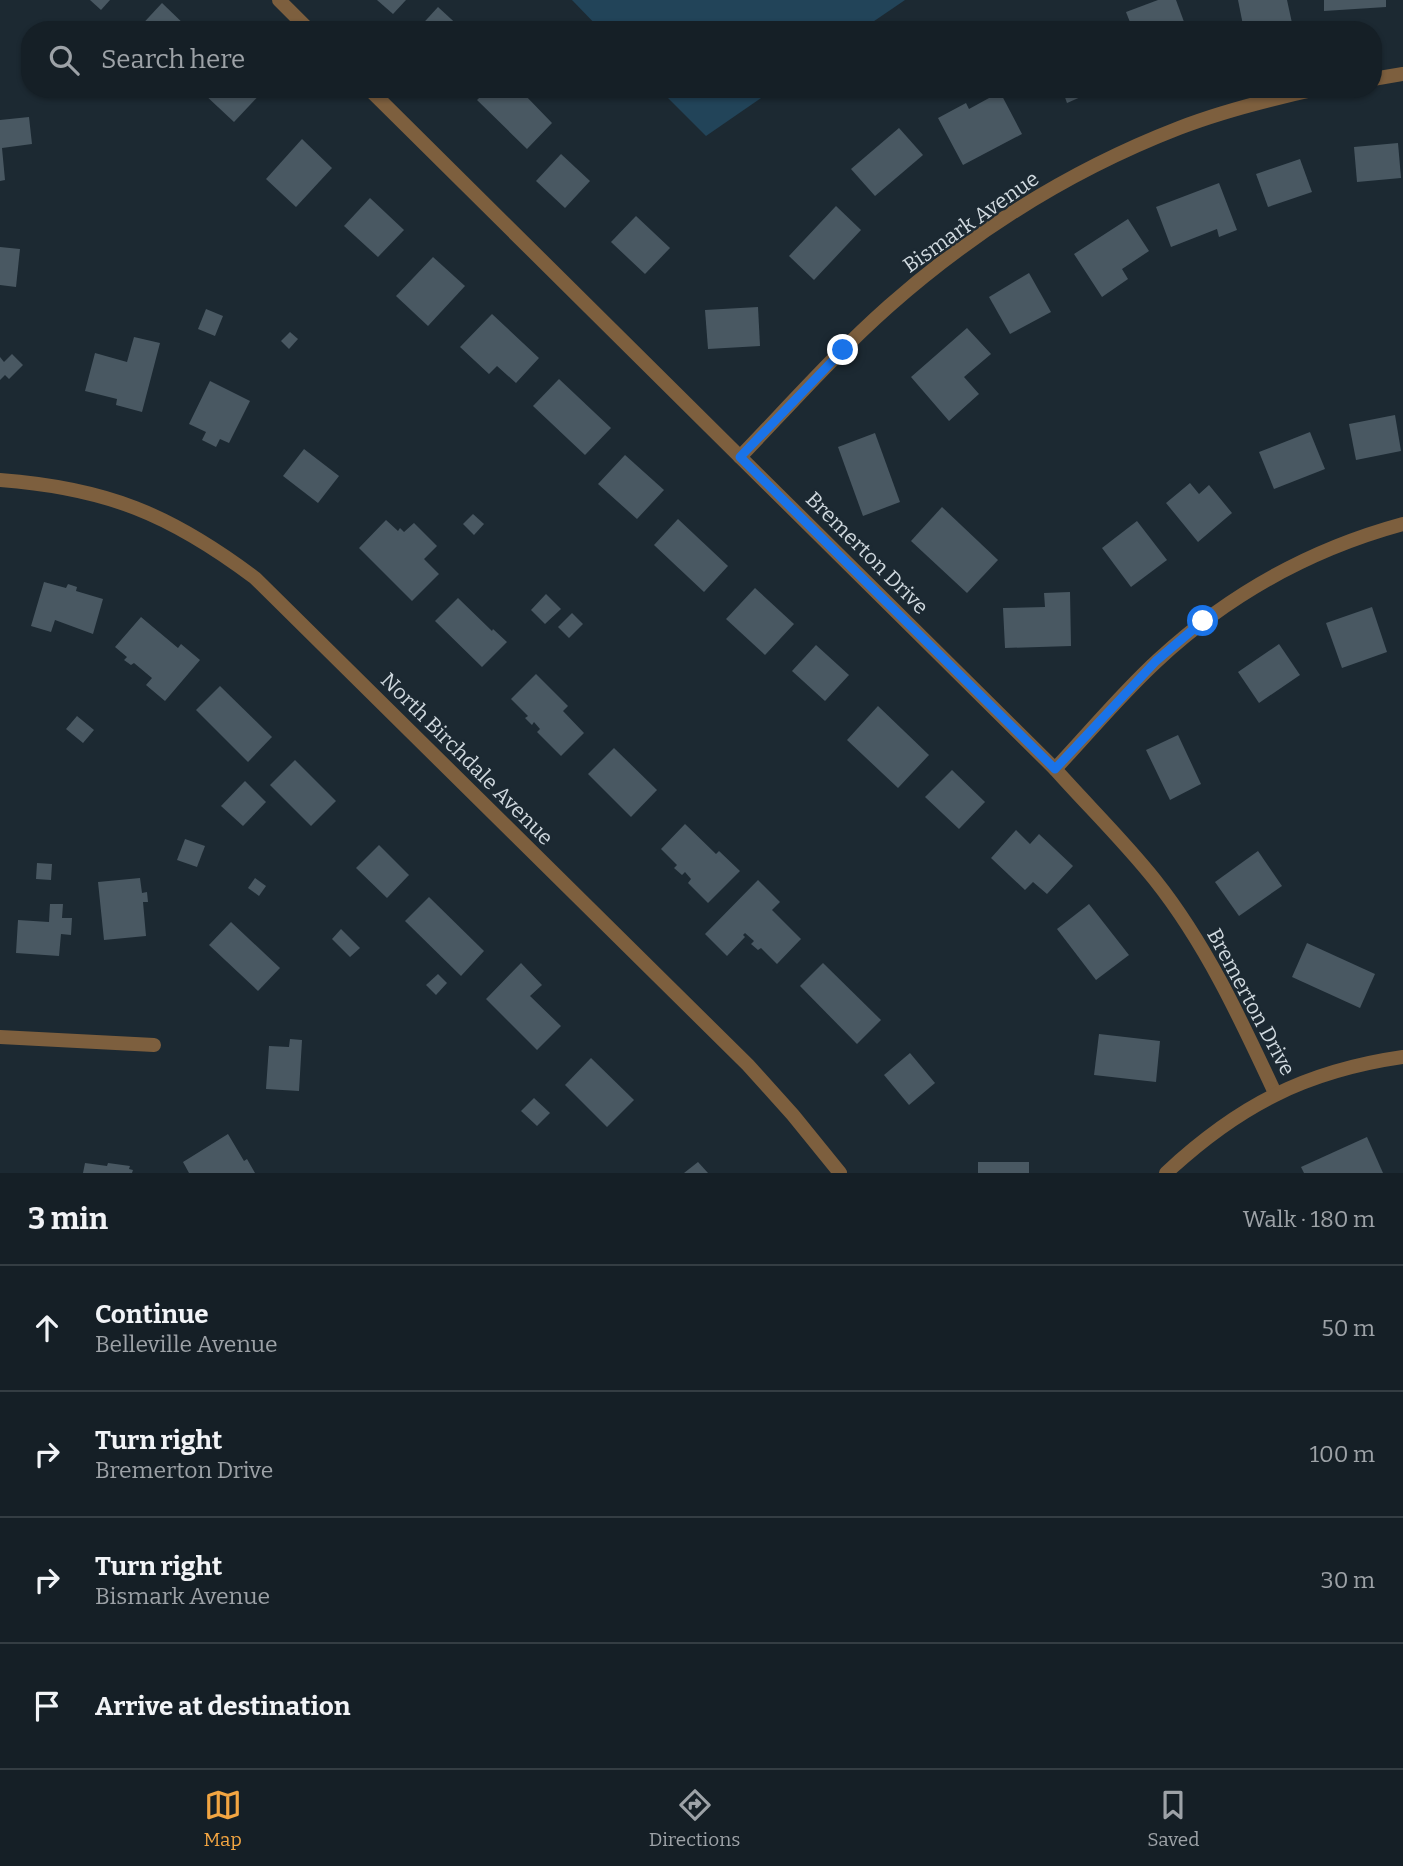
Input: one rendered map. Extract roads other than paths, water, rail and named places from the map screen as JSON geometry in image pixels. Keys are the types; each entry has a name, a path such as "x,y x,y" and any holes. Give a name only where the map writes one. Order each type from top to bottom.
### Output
{"street":[{"path":"279,0 300,21"},
{"path":"1382,78 1403,74"},
{"name":"Bremerton Drive","path":"378,98 1055,769 1155,880 1193,935 1235,1007 1275,1093"},
{"name":"Bismark Avenue","path":"740,457 843,350 890,306 953,254 1020,208 1105,161 1179,128 1277,98"},
{"name":"North Birchdale Avenue","path":"0,480 60,486 110,498 146,511 213,546 255,578 748,1065 840,1173"},
{"path":"1055,769 1156,661 1203,621 1243,593 1308,557 1365,534 1403,524"},
{"path":"0,1037 154,1045"},
{"path":"1166,1173 1194,1146 1234,1116 1275,1093 1315,1077 1351,1067 1403,1058"}]}
